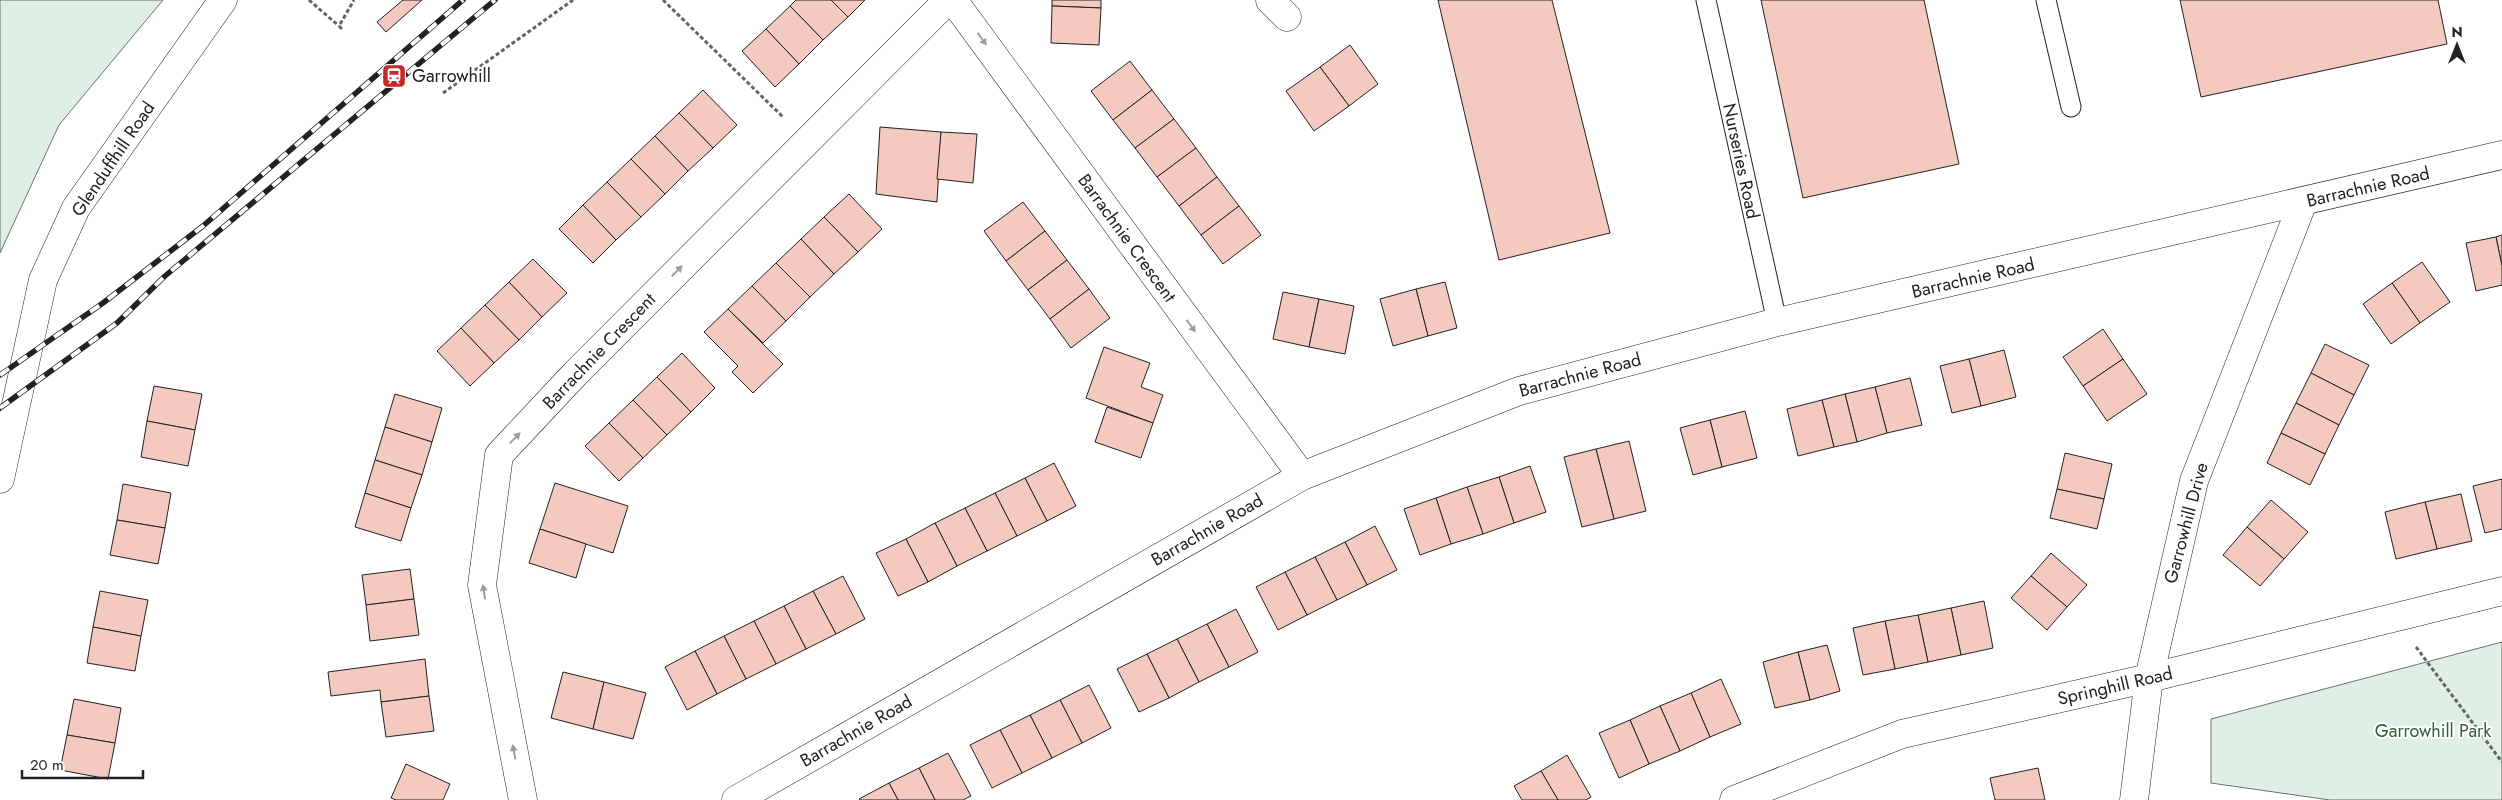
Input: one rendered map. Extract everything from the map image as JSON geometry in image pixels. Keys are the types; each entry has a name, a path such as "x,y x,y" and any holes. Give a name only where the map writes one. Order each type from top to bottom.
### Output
{"street":[{"name":"Glenduffhill Road","path":"0,478 43,280 76,208 223,0"},
{"name":"Barrachnie Crescent","path":"522,800 482,585 498,455 807,140 948,0"},
{"name":"Barrachnie Crescent","path":"953,0 1302,476"},
{"name":"Barrachnie Road","path":"736,800 1302,476 1519,391 1777,322 2502,155"},
{"name":"Garrowhill Drive","path":"2134,800 2149,678 2194,481 2303,202"},
{"name":"Springhill Road","path":"1734,800 1902,734 2149,678 2395,619 2502,591"}],"lane":[{"name":"Nurseries Road","path":"1706,0 1777,322"},
{"path":"2046,0 2071,107"}],"path":[{"path":"309,0 340,27 354,0"},
{"path":"443,93 573,0"},
{"path":"663,0 807,140"},
{"path":"2395,619 2502,762"}],"green space":[{"path":"0,0 163,0 59,125 0,253"},
{"name":"Garrowhill Park","path":"2502,642 2502,800 2330,800 2211,783 2211,719"}],"building":[{"path":"403,0 422,0 386,32 377,22"},
{"path":"796,0 831,0 848,17 823,40 790,6"},
{"path":"831,0 865,0 848,17"},
{"path":"1052,0 1101,0 1101,8 1052,6"},
{"path":"1438,0 1552,0 1610,233 1499,260"},
{"path":"1761,0 1924,0 1959,164 1803,198"},
{"path":"2180,0 2438,0 2447,44 2201,97"},
{"path":"790,6 823,40 799,64 766,29"},
{"path":"1052,6 1101,8 1099,45 1051,43"},
{"path":"766,29 799,64 775,87 742,51"},
{"path":"1350,45 1378,84 1349,106 1320,67"},
{"path":"1130,61 1152,90 1113,120 1091,91"},
{"path":"1320,67 1349,106 1314,131 1286,91"},
{"path":"703,90 737,125 713,148 679,113"},
{"path":"1152,90 1174,119 1135,148 1113,120"},
{"path":"679,113 713,148 688,171 655,136"},
{"path":"1174,119 1196,148 1157,177 1135,148"},
{"path":"880,127 941,132 937,202 876,194"},
{"path":"941,132 977,134 973,183 937,179"},
{"path":"655,136 688,171 665,194 631,159"},
{"path":"1196,148 1217,177 1179,206 1157,177"},
{"path":"631,159 665,194 641,217 607,182"},
{"path":"1217,177 1239,206 1201,235 1179,206"},
{"path":"607,182 641,217 616,240 583,205"},
{"path":"849,194 882,229 858,252 824,217"},
{"path":"1023,202 1045,231 1006,261 984,231"},
{"path":"583,205 616,240 593,263 559,229"},
{"path":"1239,206 1261,235 1223,264 1201,235"},
{"path":"824,217 858,252 834,274 801,239"},
{"path":"1045,231 1067,260 1028,290 1006,261"},
{"path":"2502,235 2502,266 2496,237"},
{"path":"2496,237 2502,266 2502,285 2476,291 2466,243"},
{"path":"801,239 834,274 810,297 776,263"},
{"path":"533,259 567,293 542,317 509,282"},
{"path":"1067,260 1089,289 1050,319 1028,290"},
{"path":"2422,262 2450,302 2420,323 2392,283"},
{"path":"776,263 810,297 786,321 752,286"},
{"path":"509,282 542,317 519,340 485,305"},
{"path":"1445,282 1457,328 1428,336 1416,289"},
{"path":"2392,283 2420,323 2391,344 2363,304"},
{"path":"752,286 786,321 763,343 728,309"},
{"path":"1089,289 1110,318 1071,348 1050,319"},
{"path":"1416,289 1428,336 1393,346 1380,299"},
{"path":"1283,292 1319,299 1309,347 1273,339"},
{"path":"1319,299 1354,306 1345,354 1309,347"},
{"path":"485,305 519,340 494,363 461,328"},
{"path":"728,309 783,364 753,393 732,372 738,366 704,332"},
{"path":"461,328 494,363 470,386 437,351"},
{"path":"2103,329 2123,359 2083,386 2063,357"},
{"path":"2325,344 2369,365 2354,395 2311,373"},
{"path":"1104,347 1150,363 1141,387 1163,395 1153,423 1086,398"},
{"path":"2004,350 2016,397 1981,406 1969,359"},
{"path":"682,353 715,388 691,412 657,377"},
{"path":"1969,359 1981,406 1952,413 1940,366"},
{"path":"2123,359 2147,394 2107,421 2083,386"},
{"path":"2311,373 2354,395 2339,425 2296,403"},
{"path":"657,377 691,412 667,435 633,400"},
{"path":"1910,378 1922,425 1887,433 1875,387"},
{"path":"154,386 202,394 195,430 147,421"},
{"path":"1875,387 1887,433 1857,442 1845,394"},
{"path":"395,394 442,408 432,442 385,427"},
{"path":"1845,394 1857,442 1834,447 1822,400"},
{"path":"633,400 667,435 643,458 609,423"},
{"path":"1822,400 1834,447 1798,456 1787,409"},
{"path":"2296,403 2339,425 2325,454 2281,433"},
{"path":"1107,407 1153,423 1141,458 1095,442"},
{"path":"1745,411 1757,458 1722,467 1710,420"},
{"path":"1710,420 1722,467 1693,475 1680,428"},
{"path":"147,421 195,430 188,466 141,457"},
{"path":"609,423 643,458 619,481 585,446"},
{"path":"385,427 432,442 422,475 375,460"},
{"path":"2281,433 2325,454 2310,485 2267,463"},
{"path":"1629,441 1646,511 1614,519 1596,449"},
{"path":"1596,449 1614,519 1582,527 1564,457"},
{"path":"2065,453 2112,464 2104,499 2057,489"},
{"path":"375,460 422,475 411,508 365,493"},
{"path":"1054,463 1076,506 1047,521 1025,478"},
{"path":"1530,466 1546,512 1514,523 1499,477"},
{"path":"1499,477 1514,523 1483,534 1467,487"},
{"path":"1025,478 1047,521 1017,536 995,493"},
{"path":"2502,479 2502,529 2485,533 2473,486"},
{"path":"555,483 628,506 613,553 540,529"},
{"path":"123,484 171,493 165,528 117,520"},
{"path":"1467,487 1483,534 1451,544 1436,498"},
{"path":"2057,489 2104,499 2097,529 2050,518"},
{"path":"365,493 411,508 401,541 355,527"},
{"path":"995,493 1017,536 987,551 965,508"},
{"path":"2461,494 2472,541 2437,549 2425,502"},
{"path":"1436,498 1451,544 1420,555 1404,509"},
{"path":"2271,500 2308,532 2284,559 2247,527"},
{"path":"2425,502 2437,549 2396,559 2385,512"},
{"path":"965,508 987,551 957,566 935,523"},
{"path":"117,520 165,528 158,564 110,555"},
{"path":"935,523 957,566 928,582 906,539"},
{"path":"1375,526 1397,570 1367,585 1345,542"},
{"path":"2247,527 2284,559 2260,586 2223,555"},
{"path":"540,529 586,544 576,578 529,563"},
{"path":"906,539 928,582 898,596 876,553"},
{"path":"1345,542 1367,585 1337,600 1315,557"},
{"path":"2051,553 2087,585 2067,607 2031,576"},
{"path":"1315,557 1337,600 1307,615 1285,572"},
{"path":"410,569 414,599 366,605 362,575"},
{"path":"1285,572 1307,615 1278,630 1256,587"},
{"path":"843,576 865,619 836,634 813,591"},
{"path":"2031,576 2067,607 2047,630 2011,598"},
{"path":"100,591 148,600 141,636 93,627"},
{"path":"813,591 836,634 806,649 784,606"},
{"path":"414,599 419,635 370,641 366,605"},
{"path":"1984,601 1993,648 1961,655 1951,608"},
{"path":"784,606 806,649 776,664 754,621"},
{"path":"1951,608 1961,655 1928,662 1918,615"},
{"path":"1236,609 1258,652 1229,667 1207,624"},
{"path":"1918,615 1928,662 1895,669 1885,621"},
{"path":"754,621 776,664 746,679 724,636"},
{"path":"1885,621 1895,669 1863,675 1853,628"},
{"path":"1207,624 1229,667 1199,682 1177,639"},
{"path":"93,627 141,636 135,671 87,663"},
{"path":"724,636 746,679 717,694 695,651"},
{"path":"1177,639 1199,682 1169,698 1147,654"},
{"path":"1827,645 1840,691 1810,700 1798,652"},
{"path":"695,651 717,694 687,710 665,667"},
{"path":"1798,652 1810,700 1775,708 1763,662"},
{"path":"1147,654 1169,698 1139,712 1117,669"},
{"path":"425,659 429,696 381,702 380,690 331,696 328,672"},
{"path":"563,672 604,682 593,729 551,718"},
{"path":"1721,679 1741,724 1710,737 1691,693"},
{"path":"604,682 646,693 633,739 593,729"},
{"path":"1089,685 1111,728 1082,743 1060,700"},
{"path":"1691,693 1710,737 1680,751 1660,706"},
{"path":"429,696 434,731 386,737 381,702"},
{"path":"74,699 121,708 115,743 67,735"},
{"path":"1060,700 1082,743 1052,758 1030,715"},
{"path":"1660,706 1680,751 1649,764 1630,720"},
{"path":"1030,715 1052,758 1022,773 1000,730"},
{"path":"1630,720 1649,764 1619,778 1599,733"},
{"path":"1000,730 1022,773 992,788 970,745"},
{"path":"67,735 115,743 108,779 60,770"},
{"path":"948,753 971,796 963,800 935,800 919,768"},
{"path":"1567,755 1591,797 1586,800 1558,800 1541,771"},
{"path":"406,764 450,784 443,800 396,800 391,798"},
{"path":"919,768 935,800 898,800 889,783"},
{"path":"2038,768 2045,800 1995,800 1990,778"},
{"path":"1541,771 1558,800 1522,800 1514,786"},
{"path":"889,783 898,800 859,799"}],"railway":[{"path":"0,375 103,303 203,226 463,0"},
{"path":"0,408 117,323 165,276 495,0"}],"place":[{"name":"Garrowhill","path":"394,76"}]}
